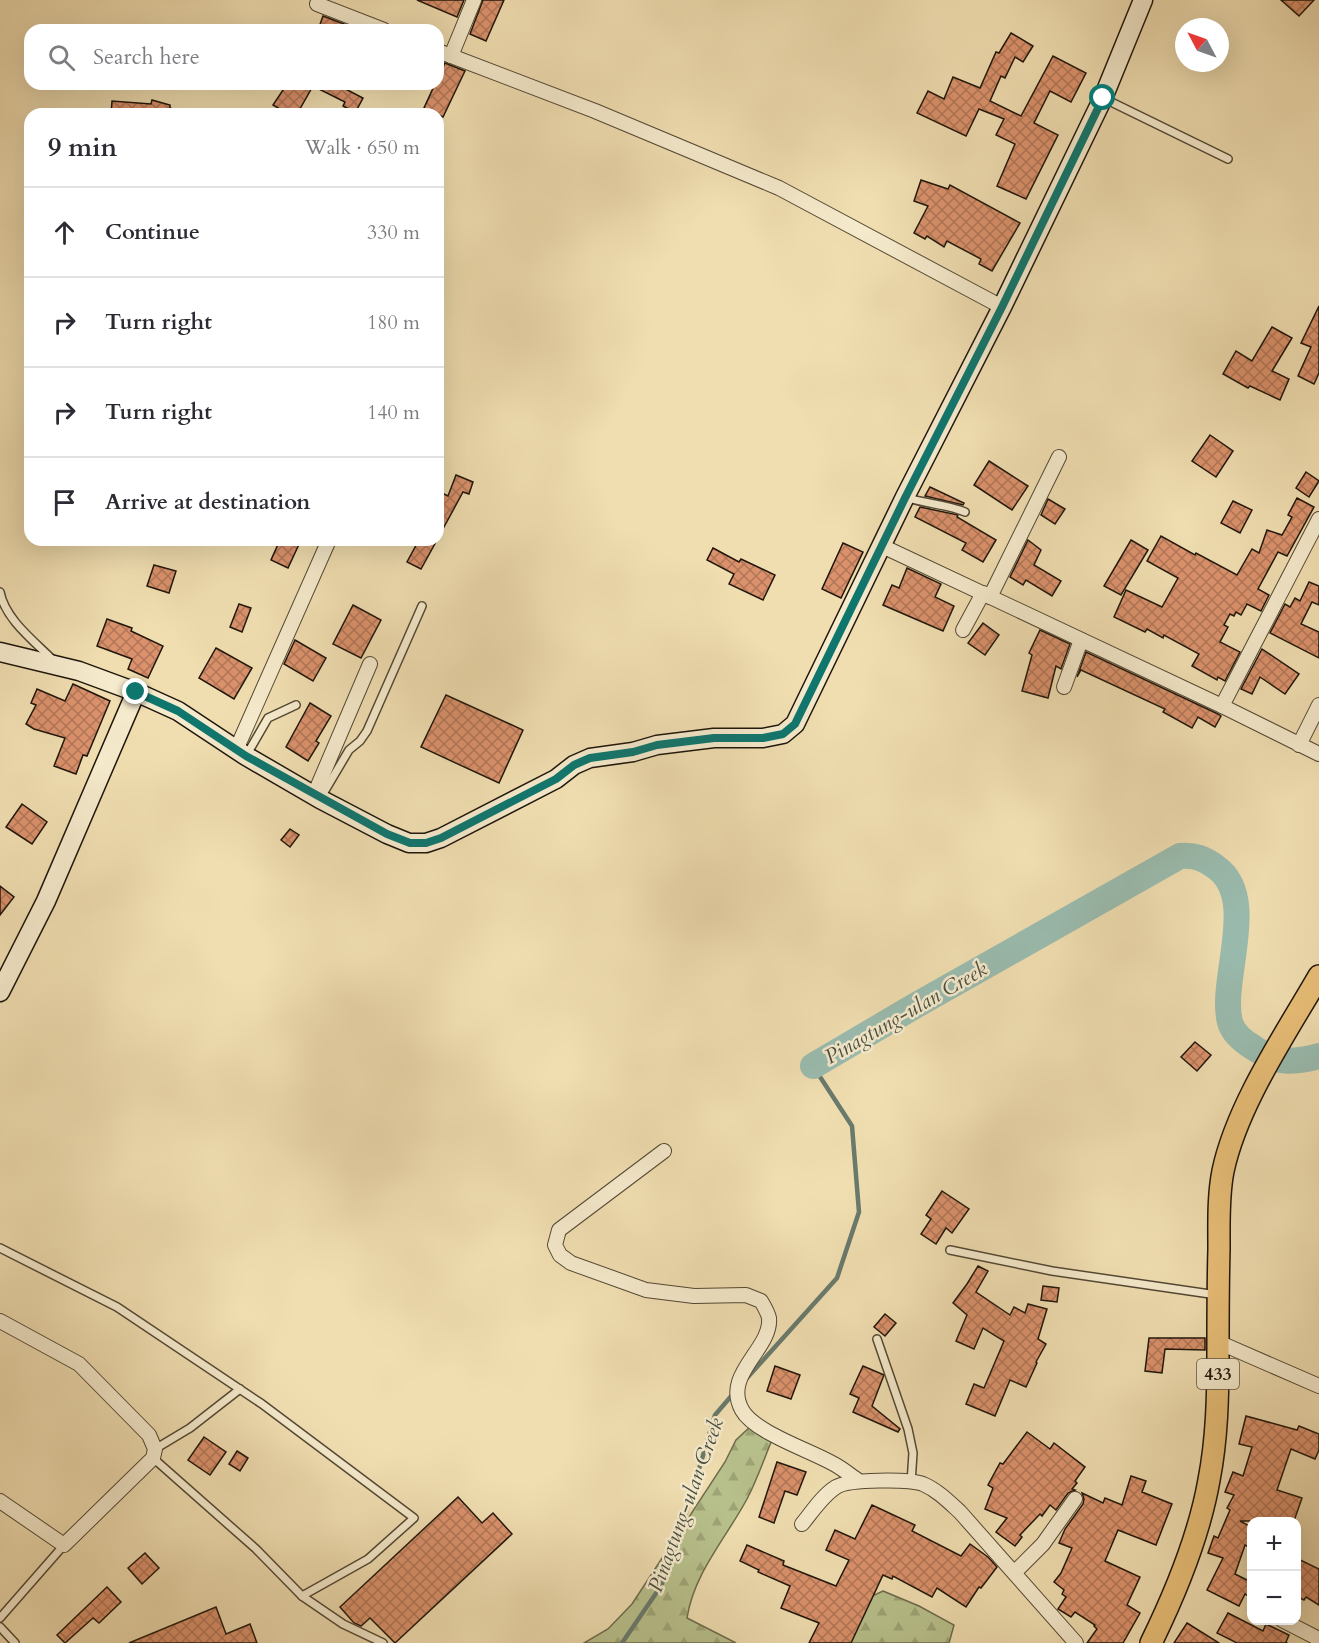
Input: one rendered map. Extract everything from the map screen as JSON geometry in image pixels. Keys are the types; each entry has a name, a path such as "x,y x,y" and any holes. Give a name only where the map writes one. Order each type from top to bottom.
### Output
{"main road":[{"name":"433","path":"1151,1643 1174,1597 1204,1502 1214,1445 1219,1224 1223,1173 1233,1134 1249,1099 1319,976"}],"street":[{"path":"474,0 445,53 595,111 779,188 1002,307"},
{"path":"0,652 79,671 136,692 178,711 241,753 317,797 387,834 410,843 426,843 441,838 556,779 574,765 590,758 633,752 657,745 714,738 763,738 783,734 795,724 905,498 1002,307 1103,98 1143,0"},
{"path":"317,4 369,24"},
{"path":"963,630 986,595 1059,458"},
{"path":"1222,706 1319,519"},
{"path":"241,753 327,546"},
{"path":"882,546 1319,754"},
{"path":"1064,687 1081,639"},
{"path":"317,797 370,664"},
{"path":"0,992 46,901 136,692"},
{"path":"1299,745 1319,705"},
{"path":"664,1151 559,1230 555,1245 560,1255 571,1263 646,1290 694,1296 746,1295 761,1301 769,1317 768,1330 739,1380 738,1402 745,1416 770,1433 834,1464 859,1481"},
{"path":"0,1321 79,1364 149,1435 154,1454 64,1545 0,1501"},
{"path":"1218,1342 1319,1386"},
{"path":"802,1524 837,1486 859,1481 921,1483 941,1495 960,1512 1076,1643"},
{"path":"1015,1572 1043,1545 1076,1499"},
{"path":"1292,1625 1319,1639"}],"lane":[{"path":"1103,98 1228,159"},
{"path":"905,498 926,504 946,505 965,512"},
{"path":"0,592 9,613 59,666"},
{"path":"317,797 350,750 367,731 422,606"},
{"path":"241,753 268,718 296,705"},
{"path":"0,1248 117,1307 262,1404 414,1518 368,1558 302,1596"},
{"path":"950,1250 1052,1271 1218,1295"},
{"path":"877,1339 908,1429 913,1453 911,1483"},
{"path":"240,1389 154,1454 256,1549 302,1596 343,1624 382,1643"},
{"path":"0,1618 64,1545"},
{"path":"0,1627 15,1643"}],"green space":[{"path":"750,1427 772,1440 747,1499 696,1586 687,1618 736,1643 584,1643 608,1629 632,1604 725,1462 736,1440"},
{"path":"883,1591 919,1606 954,1625 949,1643 850,1643 872,1596"}],"building":[{"path":"417,0 464,0 457,17"},
{"path":"483,0 504,0 486,41 470,34"},
{"path":"1281,0 1314,0 1299,16"},
{"path":"323,16 344,24 320,24"},
{"path":"1011,33 1033,46 1023,62 1015,57 1005,78 1001,76 990,101 1021,116 1053,56 1086,73 1071,102 1050,91 1034,123 1058,135 1026,199 997,186 1015,144 996,135 1004,119 979,109 966,136 917,113 928,91 944,99 953,77 980,88 996,52 999,53"},
{"path":"445,63 465,71 444,115 444,108 424,108 432,90 444,90"},
{"path":"283,90 311,90 300,108 278,108 273,105"},
{"path":"321,90 348,90 363,98 358,108 346,108 343,106 345,102"},
{"path":"152,100 170,105 170,108 111,108 112,101 151,104"},
{"path":"921,180 948,189 950,185 1020,223 992,271 979,264 981,259 947,241 944,247 927,236 925,239 914,233 928,206 914,201"},
{"path":"1319,306 1319,373 1314,384 1298,376 1311,347 1301,343"},
{"path":"1272,327 1292,338 1272,371 1289,379 1280,400 1250,386 1248,388 1223,374 1236,351 1252,361"},
{"path":"1210,435 1233,451 1216,477 1192,461"},
{"path":"989,461 1028,486 1012,510 974,485"},
{"path":"1306,472 1319,481 1309,497 1296,488"},
{"path":"456,475 473,482 469,494 463,492 444,527 444,494 448,496"},
{"path":"930,487 964,503 963,505 925,496"},
{"path":"1297,498 1314,507 1287,556 1278,552 1258,589 1269,595 1261,611 1247,604 1241,615 1236,612 1234,616 1230,614 1224,625 1228,627 1220,642 1240,652 1225,681 1218,677 1217,680 1192,666 1199,654 1164,635 1163,638 1147,629 1145,632 1114,617 1126,590 1162,607 1178,578 1147,561 1161,536 1237,575 1252,549 1259,553 1267,530 1282,535 1292,517 1288,515"},
{"path":"1048,499 1065,509 1055,524 1041,515"},
{"path":"1233,501 1252,510 1240,533 1221,523"},
{"path":"920,507 958,515 957,517 996,540 983,562 962,550 966,543 915,517"},
{"path":"1028,540 1041,550 1034,565 1061,581 1052,596 1026,580 1023,585 1010,577"},
{"path":"1131,540 1148,550 1121,595 1104,586"},
{"path":"843,543 863,552 841,598 822,589"},
{"path":"277,546 298,546 288,568 271,560"},
{"path":"416,546 434,546 421,569 407,562"},
{"path":"713,548 739,562 741,559 775,575 763,600 729,584 734,574 707,560"},
{"path":"154,565 176,571 169,593 147,586"},
{"path":"907,568 941,584 935,597 954,606 943,631 883,605 892,585 899,588"},
{"path":"1309,582 1319,586 1319,605 1312,602 1301,624 1319,632 1319,658 1270,633 1285,604 1290,607 1295,598 1300,601"},
{"path":"239,604 251,608 242,632 230,627"},
{"path":"353,605 381,620 361,658 333,644"},
{"path":"107,619 132,628 131,631 163,646 148,678 128,669 132,659 97,646"},
{"path":"983,623 999,635 985,655 968,643"},
{"path":"1040,630 1070,644 1061,669 1056,666 1048,698 1022,691 1032,655 1029,653"},
{"path":"295,640 326,658 313,681 284,664"},
{"path":"216,648 252,668 234,699 199,678"},
{"path":"1262,649 1299,674 1285,694 1260,677 1252,694 1241,689"},
{"path":"1086,652 1221,716 1215,727 1198,717 1192,728 1163,712 1165,709 1081,670 1077,677"},
{"path":"73,684 110,701 87,756 83,755 76,774 54,766 65,738 34,729 26,724 36,705 31,703 37,689 65,701"},
{"path":"446,695 523,730 499,783 421,747"},
{"path":"310,703 331,716 316,741 319,743 308,761 286,747"},
{"path":"22,804 47,822 32,844 6,827"},
{"path":"290,829 299,835 290,847 281,840"},
{"path":"0,886 14,897 0,915"},
{"path":"1195,1042 1211,1055 1197,1071 1181,1057"},
{"path":"942,1191 969,1209 952,1233 946,1228 936,1244 921,1234 931,1219 926,1215"},
{"path":"978,1266 988,1271 976,1292 1010,1315 1014,1307 1025,1313 1028,1304 1047,1309 1038,1339 1046,1344 1026,1387 1010,1380 995,1416 966,1404 974,1384 984,1388 1004,1341 983,1328 974,1349 956,1341 967,1315 953,1303"},
{"path":"1043,1286 1059,1288 1057,1302 1041,1300"},
{"path":"885,1314 896,1323 885,1336 874,1327"},
{"path":"1149,1338 1205,1338 1205,1350 1165,1349 1162,1373 1145,1371"},
{"path":"775,1366 800,1375 791,1399 767,1391"},
{"path":"863,1366 884,1375 872,1406 900,1429 898,1432 853,1412 859,1398 850,1394"},
{"path":"1246,1416 1297,1430 1299,1426 1319,1434 1319,1450 1315,1459 1291,1449 1277,1490 1302,1498 1295,1517 1247,1517 1247,1521 1240,1521 1247,1525 1247,1546 1245,1545 1235,1574 1247,1580 1247,1595 1245,1594 1239,1606 1207,1590 1223,1558 1208,1553 1214,1536 1218,1538 1230,1510 1227,1508 1234,1495 1225,1492 1233,1472 1243,1476 1252,1447 1239,1444"},
{"path":"1027,1432 1050,1449 1054,1443 1085,1467 1075,1481 1077,1483 1072,1489 1075,1490 1068,1493 1056,1510 1050,1505 1042,1516 1040,1514 1020,1535 1022,1537 1015,1546 996,1532 1007,1518 985,1509 993,1488 988,1485 1000,1463 1003,1464"},
{"path":"204,1437 226,1452 210,1475 188,1460"},
{"path":"237,1451 248,1458 240,1471 229,1464"},
{"path":"777,1462 806,1472 797,1495 785,1491 774,1523 759,1517"},
{"path":"1131,1476 1146,1481 1142,1492 1172,1504 1156,1545 1118,1530 1105,1561 1140,1577 1127,1605 1140,1613 1123,1643 1087,1643 1097,1629 1095,1625 1075,1612 1071,1617 1058,1609 1066,1597 1062,1594 1064,1590 1054,1582 1061,1573 1072,1548 1059,1543 1065,1529 1083,1504 1082,1493 1103,1503 1105,1498 1122,1505"},
{"path":"458,1497 482,1523 493,1513 512,1534 395,1643 370,1618 361,1626 354,1623 340,1607"},
{"path":"872,1505 915,1525 912,1531 961,1556 970,1544 997,1567 981,1588 979,1587 966,1607 937,1588 932,1597 893,1576 892,1579 883,1575 851,1643 809,1643 819,1623 781,1608 790,1586 740,1561 747,1545 784,1561 783,1565 836,1586 849,1560 826,1550 835,1530 855,1539"},
{"path":"145,1553 159,1568 142,1584 128,1568"},
{"path":"1301,1560 1319,1569 1319,1605 1306,1597 1304,1600 1301,1598"},
{"path":"107,1587 121,1602 99,1623 93,1618 65,1643 57,1635"},
{"path":"216,1607 226,1634 250,1624 257,1643 129,1643"},
{"path":"1228,1613 1247,1623 1247,1625 1263,1631 1266,1625 1268,1625 1289,1635 1287,1643 1237,1643 1217,1633"},
{"path":"1187,1623 1219,1643 1174,1643"}],"waterway":[{"name":"Pinagtung-ulan Creek","path":"813,1066 1180,856 1199,858 1217,868 1229,882 1235,899 1237,919 1228,1005 1230,1022 1234,1030 1250,1046 1270,1057 1293,1061 1319,1056"},
{"name":"Pinagtung-ulan Creek","path":"747,1378 837,1278 859,1212 852,1126 813,1066"},
{"name":"Pinagtung-ulan Creek","path":"622,1643 661,1586 680,1533 715,1415 733,1394"}],"route":[{"path":"136,692 178,711 236,750 320,799 387,834 410,843 426,843 441,838 556,779 574,765 590,758 633,752 657,745 714,738 763,738 783,734 795,724 1103,98"}]}
